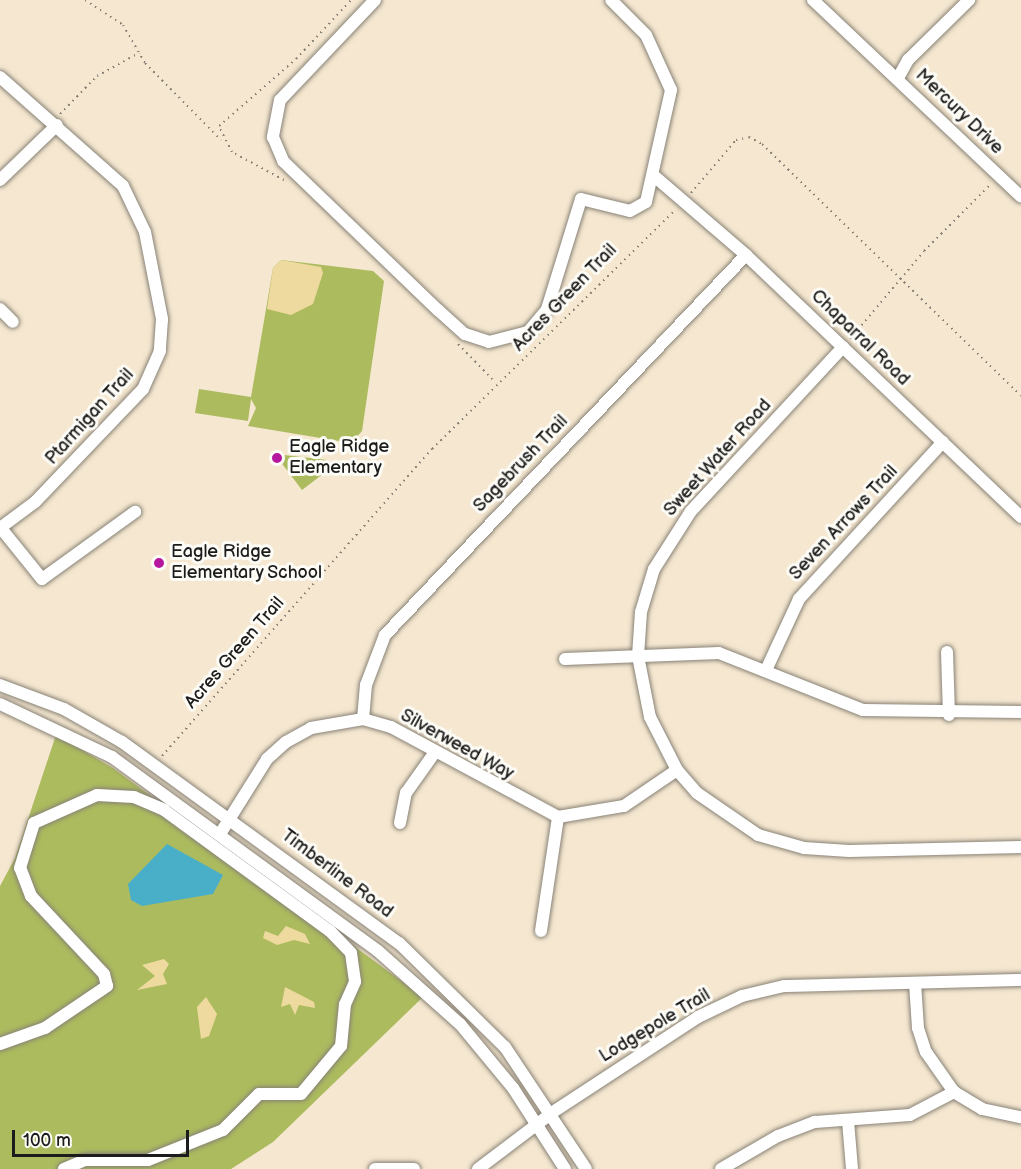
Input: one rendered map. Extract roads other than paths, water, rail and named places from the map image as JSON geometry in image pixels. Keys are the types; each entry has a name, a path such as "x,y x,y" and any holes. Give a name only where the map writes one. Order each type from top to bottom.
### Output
{"street":[{"path":"375,0 280,100 273,137 283,161 465,334 489,342 528,332 555,290 576,203 587,198 638,208 653,175 670,108 669,81 646,35 611,0"},
{"name":"Mercury Drive","path":"813,0 898,78 1021,197"},
{"path":"898,78 908,60 969,0"},
{"name":"Ptarmigan Trail","path":"0,77 55,123 123,186 136,206 162,319 160,351 133,399 35,502 0,527"},
{"path":"0,180 55,123"},
{"name":"Chaparral Road","path":"653,175 682,203 746,255 1021,517"},
{"name":"Sagebrush Trail","path":"363,719 366,685 385,635 746,255"},
{"path":"0,309 13,322"},
{"name":"Sweet Water Road","path":"843,347 677,529 647,591 638,656 650,717 677,770 735,822 804,848 1021,847"},
{"name":"Seven Arrows Trail","path":"767,668 799,599 943,442"},
{"path":"0,527 42,579 135,512"},
{"path":"947,652 949,715"},
{"path":"566,659 719,653 767,668 862,710 949,715 1021,712"},
{"name":"Timberline Road","path":"0,685 93,723 231,818 440,978 506,1047 553,1112 585,1169"},
{"name":"Timberline Road","path":"0,704 112,757 220,834 428,993 490,1060 537,1123 565,1169"},
{"path":"220,834 267,759 286,742 312,728 363,719"},
{"name":"Silverweed Way","path":"363,719 435,752 558,817"},
{"path":"400,823 406,793 435,752"},
{"path":"541,931 558,817 624,806 677,770"},
{"path":"0,1044 45,1028 107,986 104,974 31,896 20,868 34,823 97,795 134,797 164,810 330,931 351,953 356,972 345,1004 342,1046 301,1094 259,1094 223,1130 148,1160 93,1160 64,1169"},
{"name":"Lodgepole Trail","path":"478,1169 553,1112 698,1017 742,996 783,986 1021,980"},
{"path":"915,983 918,1028 926,1052 954,1092 982,1109 1021,1117"},
{"path":"721,1169 778,1136 815,1122 910,1115 954,1092"},
{"path":"848,1121 852,1169"},
{"path":"375,1169 414,1169"}],"water":[{"path":"167,844 223,875 213,894 142,906 131,900 128,884"}],"place":[{"name":"Eagle Ridge Elementary","path":"277,458"},
{"name":"Eagle Ridge Elementary School","path":"159,563"}]}
